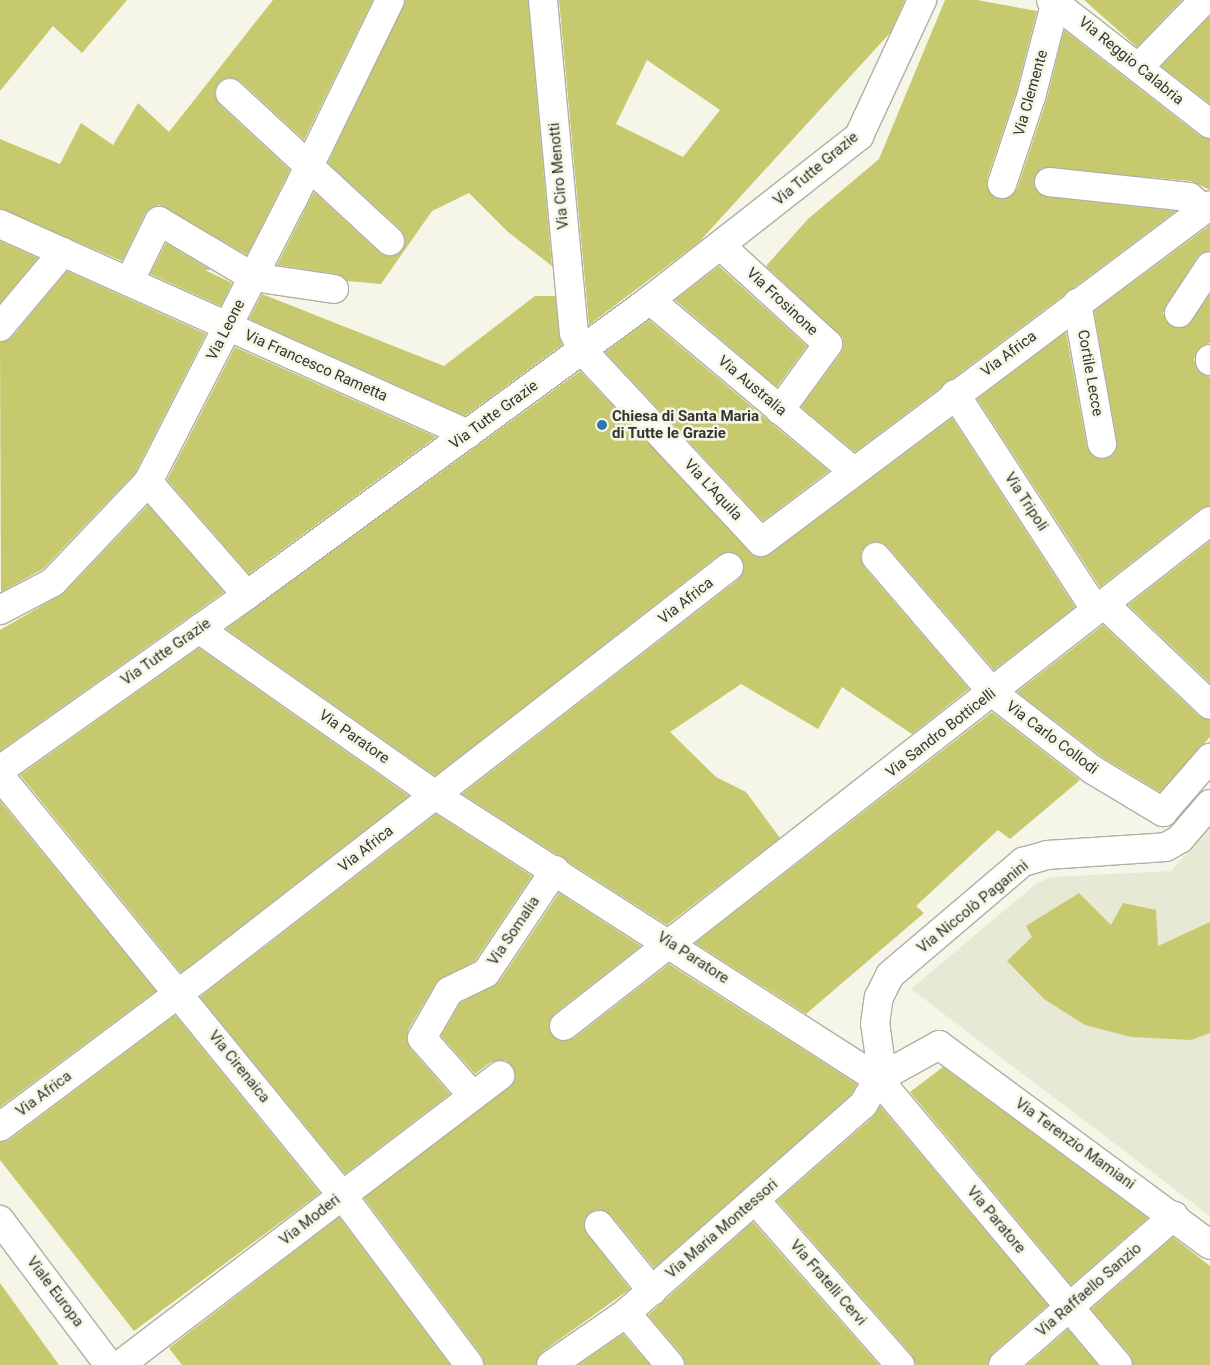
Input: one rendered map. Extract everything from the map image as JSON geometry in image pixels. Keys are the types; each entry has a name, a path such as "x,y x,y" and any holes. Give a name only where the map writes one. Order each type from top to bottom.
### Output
{"street":[{"name":"Via Leone","path":"0,610 53,582 148,482 308,168 390,0"},
{"name":"Via Ciro Menotti","path":"543,0 574,333 582,350"},
{"name":"Via Tutte Grazie","path":"0,770 247,595 650,300 859,136 922,0"},
{"name":"Via Reggio Calabria","path":"1054,0 1140,66 1210,124"},
{"name":"Via Clemente","path":"1002,184 1031,97 1054,0"},
{"path":"1140,66 1204,0"},
{"path":"230,93 308,168 390,241"},
{"path":"1049,182 1189,197 1207,207"},
{"name":"Via Africa","path":"761,542 955,394 1207,207"},
{"path":"129,282 159,222 253,277 334,289"},
{"name":"Via Francesco Rametta","path":"0,224 468,434"},
{"name":"Via Frosinone","path":"721,246 828,344 780,410"},
{"path":"0,327 63,252"},
{"path":"1179,313 1210,266"},
{"name":"Via Australia","path":"650,300 854,471"},
{"name":"Cortile Lecce","path":"1077,303 1102,444"},
{"name":"Via L'Aquila","path":"582,350 761,542"},
{"name":"Via Tripoli","path":"955,394 1100,607 1210,704"},
{"path":"148,482 247,595"},
{"name":"Via Sandro Botticelli","path":"672,944 1210,521"},
{"name":"Via Carlo Collodi","path":"876,557 992,692 1093,770 1163,812 1210,758"},
{"name":"Via Africa","path":"0,1127 180,993 728,567"},
{"name":"Via Paratore","path":"199,629 436,794 672,944 878,1079 1118,1365"},
{"name":"Via Cirenaica","path":"0,776 180,993 342,1195 470,1365"},
{"name":"Via Niccolò Paganini","path":"878,1079 880,1058 875,1024 879,997 890,975 1023,862 1047,855 1166,847 1180,839 1210,804"},
{"name":"Via Somalia","path":"473,1096 422,1038 449,991 486,973 555,870"},
{"path":"564,1026 672,944"},
{"name":"Via Terenzio Mamiani","path":"878,1079 939,1045 1174,1216 1210,1245"},
{"name":"Via Moderi","path":"120,1365 500,1075"},
{"name":"Via Maria Montessori","path":"552,1365 626,1313 849,1120 863,1105 878,1079"},
{"name":"Via Fratelli Cervi","path":"755,1200 900,1365"},
{"name":"Via Raffaello Sanzio","path":"1003,1365 1174,1216"},
{"name":"Viale Europa","path":"0,1220 109,1365"},
{"path":"599,1225 652,1291"},
{"path":"626,1313 670,1365"}],"shaded area":[{"path":"1210,826 1210,1216 911,989 1036,884 1051,877 1171,871"}],"building":[{"path":"0,0 127,0 82,53 53,26 0,91"},
{"path":"273,0 373,0 304,140 240,81 226,78 215,89 219,104 290,170 247,255 159,205 145,214 122,261 0,209 0,139 60,164 81,123 113,145 138,103 169,132"},
{"path":"405,0 528,0 552,266 508,232 469,193 432,211 381,284 347,281 336,274 277,265 314,192 380,253 394,256 405,245 401,230 328,163"},
{"path":"559,0 905,0 890,33 699,242 589,325","holes":["647,60 720,110 683,157 616,124"]},
{"path":"945,0 977,0 1037,11 1016,93 987,179 991,195 1006,199 1017,189 1046,102 1064,30 1200,136 1210,139 1210,190 1191,181 1042,168 1034,180 1035,188 1047,197 1176,211 855,452 801,407 841,353 843,338 766,266 808,219 879,159"},
{"path":"1084,0 1182,0 1137,47"},
{"path":"1210,16 1210,104 1161,66"},
{"path":"1210,225 1210,251 1197,257 1163,313 1171,326 1186,327 1210,294 1210,343 1202,346 1194,359 1197,369 1210,377 1210,506 1200,509 1100,587 977,399 1066,332 1087,447 1096,458 1112,456 1117,441 1094,311"},
{"path":"0,241 38,258 0,303"},
{"path":"166,243 211,270 205,270 232,283 221,306 150,274"},
{"path":"719,266 807,346 777,387 675,300"},
{"path":"67,271 206,334 135,473 43,569 1,592 0,342 12,337"},
{"path":"262,294 444,366 535,296 555,296 562,345 465,416 249,319"},
{"path":"649,320 829,471 763,521 605,352"},
{"path":"235,347 436,437 249,574 167,480"},
{"path":"580,371 756,557 770,554 952,418 1075,607 994,670 888,547 881,542 866,545 861,552 864,567 969,689 912,734 842,687 818,729 741,684 670,732 716,777 746,792 780,838 667,925 462,794 739,579 744,565 735,553 719,555 435,776 226,629"},
{"path":"148,505 224,592 0,751 0,630 64,593"},
{"path":"1210,541 1210,683 1128,605"},
{"path":"1103,625 1199,716 1210,720 1210,737 1160,792 1102,757 1017,692"},
{"path":"199,648 409,796 181,973 20,775"},
{"path":"992,712 1080,780 1010,839 998,830 916,906 924,913 806,1014 695,943"},
{"path":"0,801 156,991 0,1107"},
{"path":"436,814 532,876 475,961 436,983 408,1030 407,1040 410,1048 450,1094 345,1174 200,997"},
{"path":"559,893 641,946 554,1014 549,1028 558,1040 574,1038 669,964 857,1084 851,1095 654,1268 611,1215 597,1210 590,1213 584,1220 587,1234 630,1289 542,1352 536,1365 484,1365 482,1356 364,1198 514,1081 515,1073 506,1060 491,1062 475,1074 441,1036 460,1003 499,982"},
{"path":"1079,893 1111,925 1123,903 1156,910 1158,946 1210,922 1210,1033 1191,1040 1131,1037 1085,1025 1044,999 1007,961 1032,937 1026,926"},
{"path":"175,1015 320,1193 134,1331 0,1160 0,1142 9,1140"},
{"path":"943,1067 1148,1218 1071,1285 910,1092"},
{"path":"880,1106 1048,1305 993,1353 988,1365 915,1365 912,1355 777,1201 873,1117"},
{"path":"339,1217 450,1365 182,1365 169,1348"},
{"path":"753,1222 879,1365 685,1365 682,1355 648,1315"},
{"path":"1173,1237 1210,1266 1210,1365 1133,1365 1130,1355 1091,1309"},
{"path":"0,1283 59,1365 0,1365"},
{"path":"1068,1329 1098,1365 1027,1365"},
{"path":"623,1334 650,1365 578,1365"}],"place":[{"name":"Chiesa di Santa Maria di Tutte le Grazie","path":"602,425"}]}
